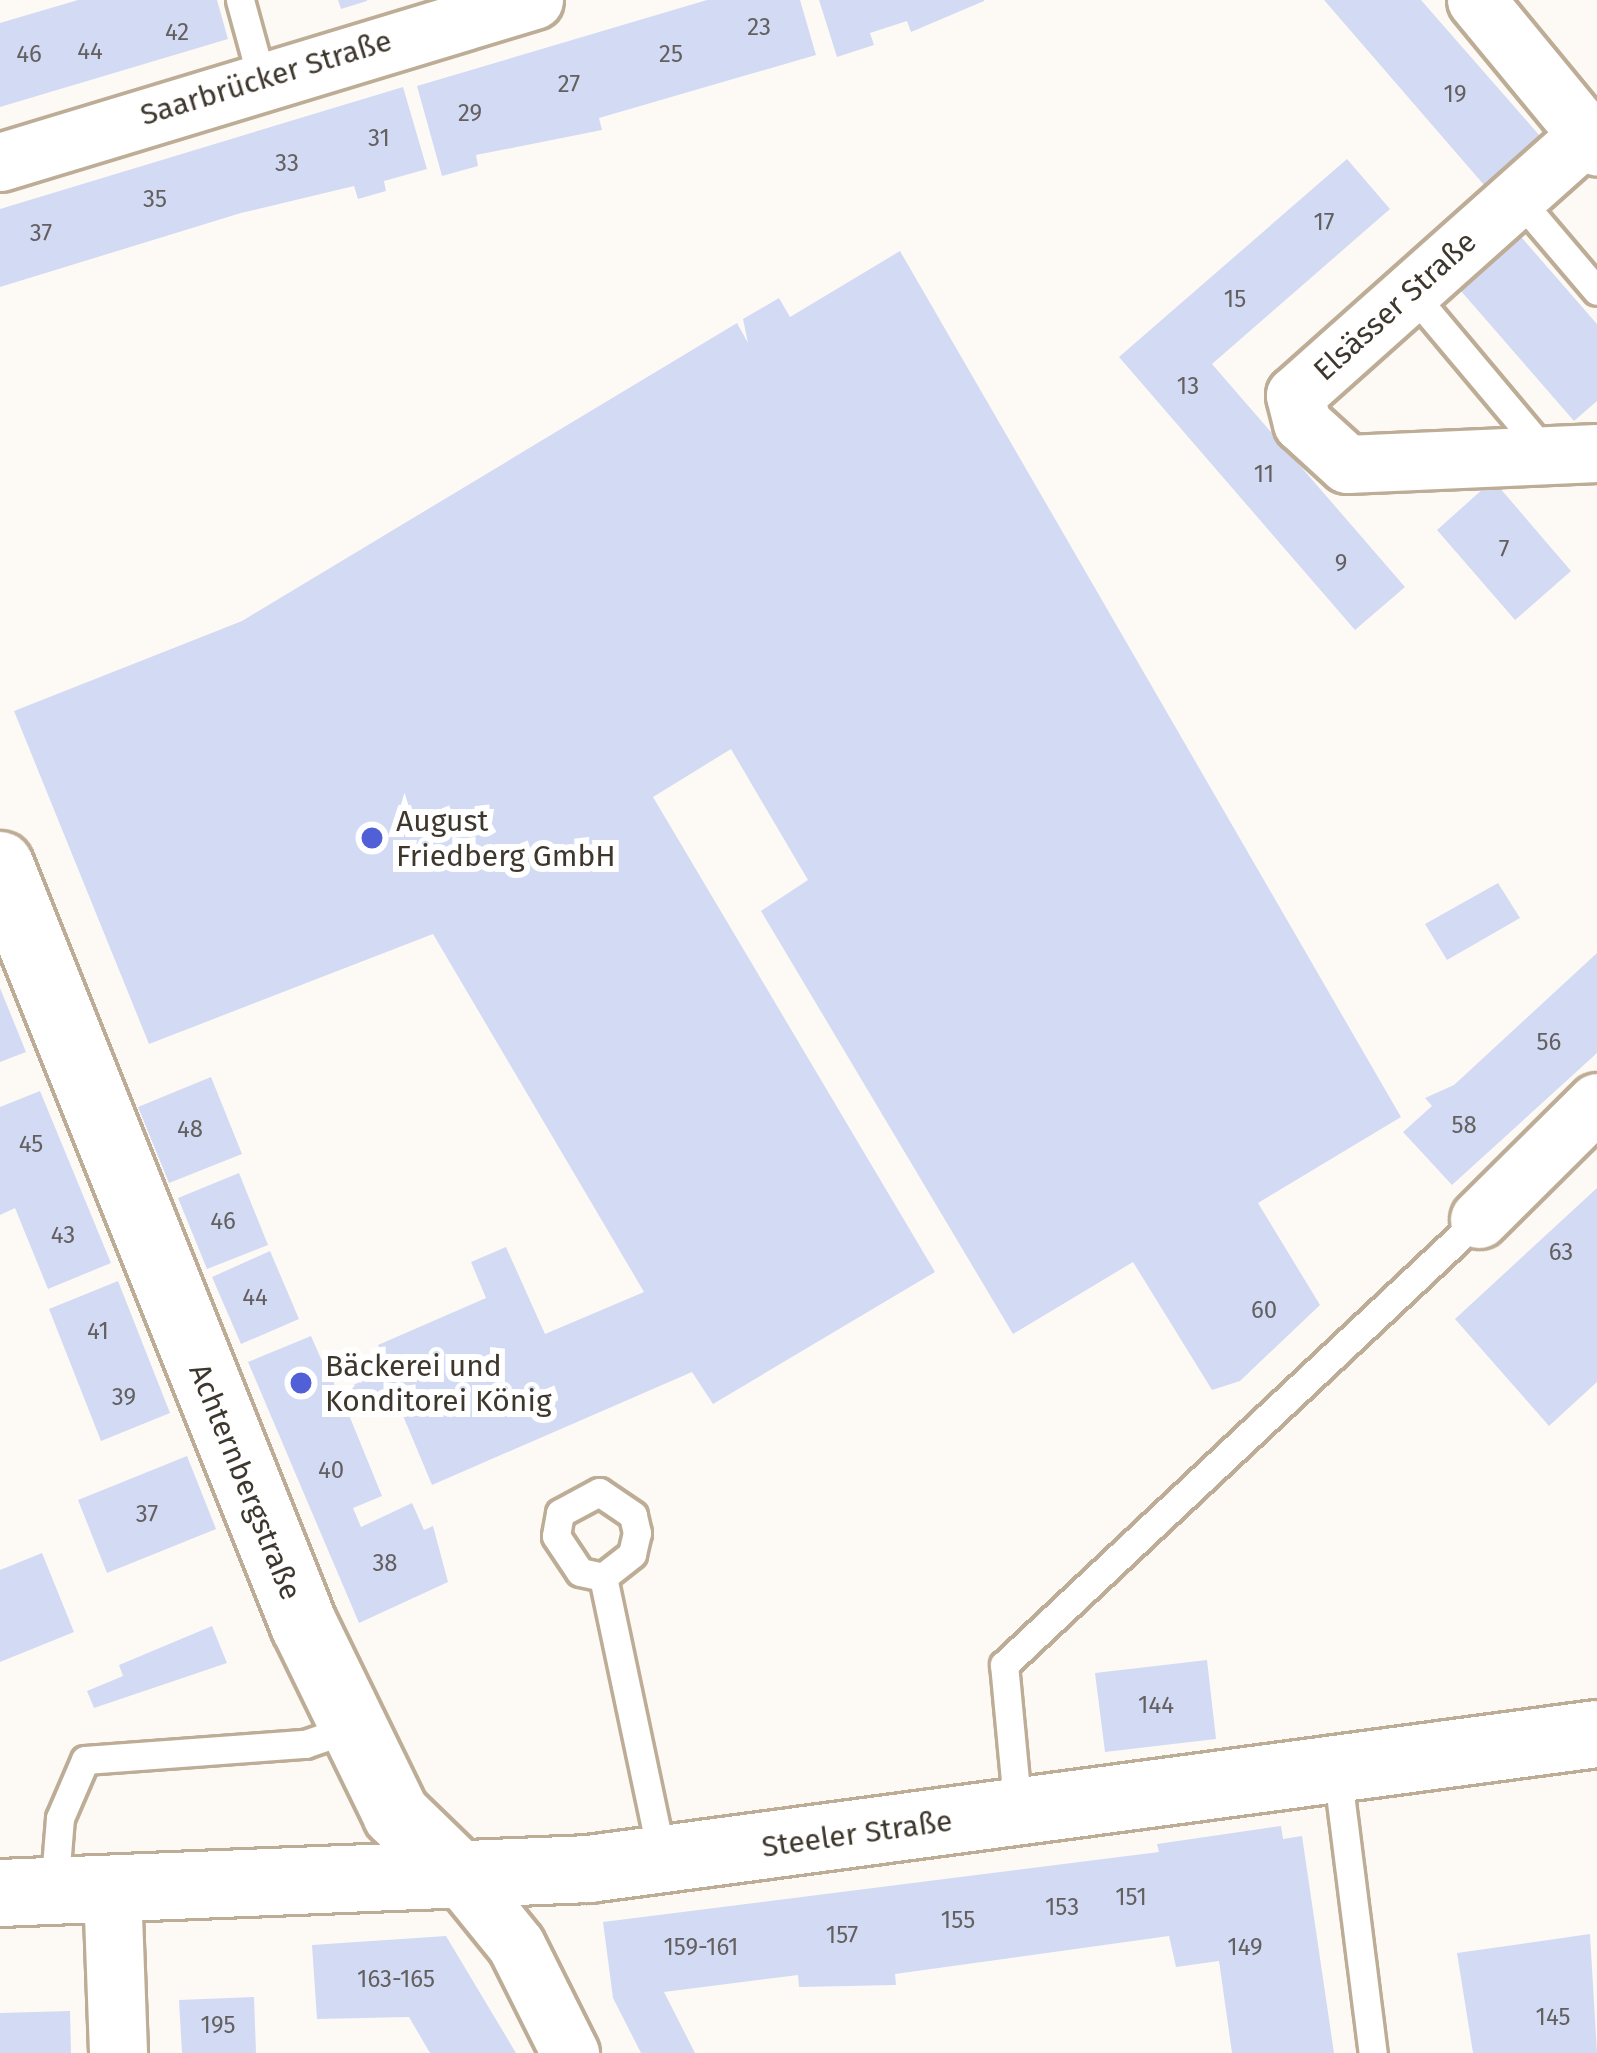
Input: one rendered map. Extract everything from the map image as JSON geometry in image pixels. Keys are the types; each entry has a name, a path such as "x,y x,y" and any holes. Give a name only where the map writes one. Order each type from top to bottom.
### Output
{"main road":[{"name":"Achternbergstraße","path":"0,865 351,1728 396,1814 461,1877"},
{"name":"Steeler Straße","path":"56,1890 461,1877 664,1861 1597,1734"}],"street":[{"name":"Saarbrücker Straße","path":"0,162 261,77 534,0"},
{"name":"Elsässer Straße","path":"1476,0 1592,141 1517,197 1295,395 1301,423 1347,464 1573,454"},
{"path":"1479,1219 1597,1102"},
{"name":"Achternbergstraße","path":"461,1877 516,1946 570,2053"},
{"path":"56,1890 118,2053"}],"lane":[{"path":"240,0 261,77"},
{"path":"1517,197 1597,291"},
{"path":"1411,292 1573,454"},
{"path":"1018,1812 1004,1665 1479,1219"},
{"path":"603,1577 664,1861"},
{"path":"56,1890 60,1818 85,1760 305,1744 351,1728"},
{"path":"1337,1770 1373,2053"}],"building":[{"path":"78,0 217,0 228,39 0,107 0,23"},
{"path":"338,0 367,0 367,1 341,9"},
{"path":"707,0 800,0 816,55 599,118 602,130 476,155 478,166 442,176 417,86"},
{"path":"819,0 984,1 911,32 907,21 870,33 874,45 837,57"},
{"path":"1324,0 1421,0 1540,136 1484,185"},
{"path":"403,87 427,169 384,181 386,191 358,199 354,186 241,213 0,287 0,209"},
{"path":"1347,159 1390,209 1212,364 1405,587 1355,630 1119,357"},
{"path":"1515,230 1597,324 1597,401 1574,421 1454,283"},
{"name":"August Friedberg GmbH","path":"900,251 1401,1117 1258,1203 1320,1305 1240,1381 1212,1390 1133,1262 1013,1334 761,911 808,880 731,749 653,797 935,1272 713,1404 692,1372 432,1485 396,1399 349,1415 382,1496 353,1508 361,1527 412,1503 424,1530 433,1526 448,1582 359,1623 248,1362 311,1336 322,1361 332,1356 335,1394 388,1368 378,1345 486,1298 471,1262 506,1247 545,1334 644,1292 433,934 149,1044 14,711 242,621 737,323 748,343 743,319 779,298 790,317"},
{"path":"1493,480 1571,571 1515,620 1437,530"},
{"path":"1498,883 1520,918 1447,960 1425,924"},
{"path":"1597,953 1597,1053 1452,1185 1403,1132 1432,1106 1425,1098 1454,1085"},
{"path":"0,988 26,1052 0,1062"},
{"path":"211,1077 242,1154 169,1183 138,1107"},
{"path":"40,1091 111,1263 48,1289 15,1208 0,1215 0,1107"},
{"path":"239,1173 268,1245 207,1269 178,1198"},
{"path":"1597,1188 1597,1382 1549,1426 1455,1319"},
{"path":"270,1251 299,1319 241,1344 212,1277"},
{"path":"118,1281 170,1413 101,1441 49,1309"},
{"path":"187,1456 216,1529 107,1573 78,1500"},
{"path":"42,1553 74,1632 0,1662 0,1570"},
{"path":"212,1626 227,1663 94,1708 87,1691 123,1676 119,1665"},
{"path":"1207,1660 1216,1739 1105,1752 1095,1673"},
{"path":"1281,1826 1283,1839 1302,1836 1334,2053 1232,2053 1219,1961 1176,1967 1169,1936 895,1974 896,1985 799,1987 798,1975 664,1992 695,2053 641,2053 613,1998 603,1922 1159,1852 1157,1844"},
{"path":"1590,1934 1597,2053 1473,2053 1457,1953"},
{"path":"446,1936 516,2053 430,2053 409,2017 317,2019 312,1945"},
{"path":"254,1997 256,2053 182,2053 179,2000"},
{"path":"70,2011 71,2053 0,2053 0,2013"}],"place":[{"name":"August Friedberg GmbH","path":"372,838"},
{"name":"Bäckerei und Konditorei König","path":"301,1383"}]}
